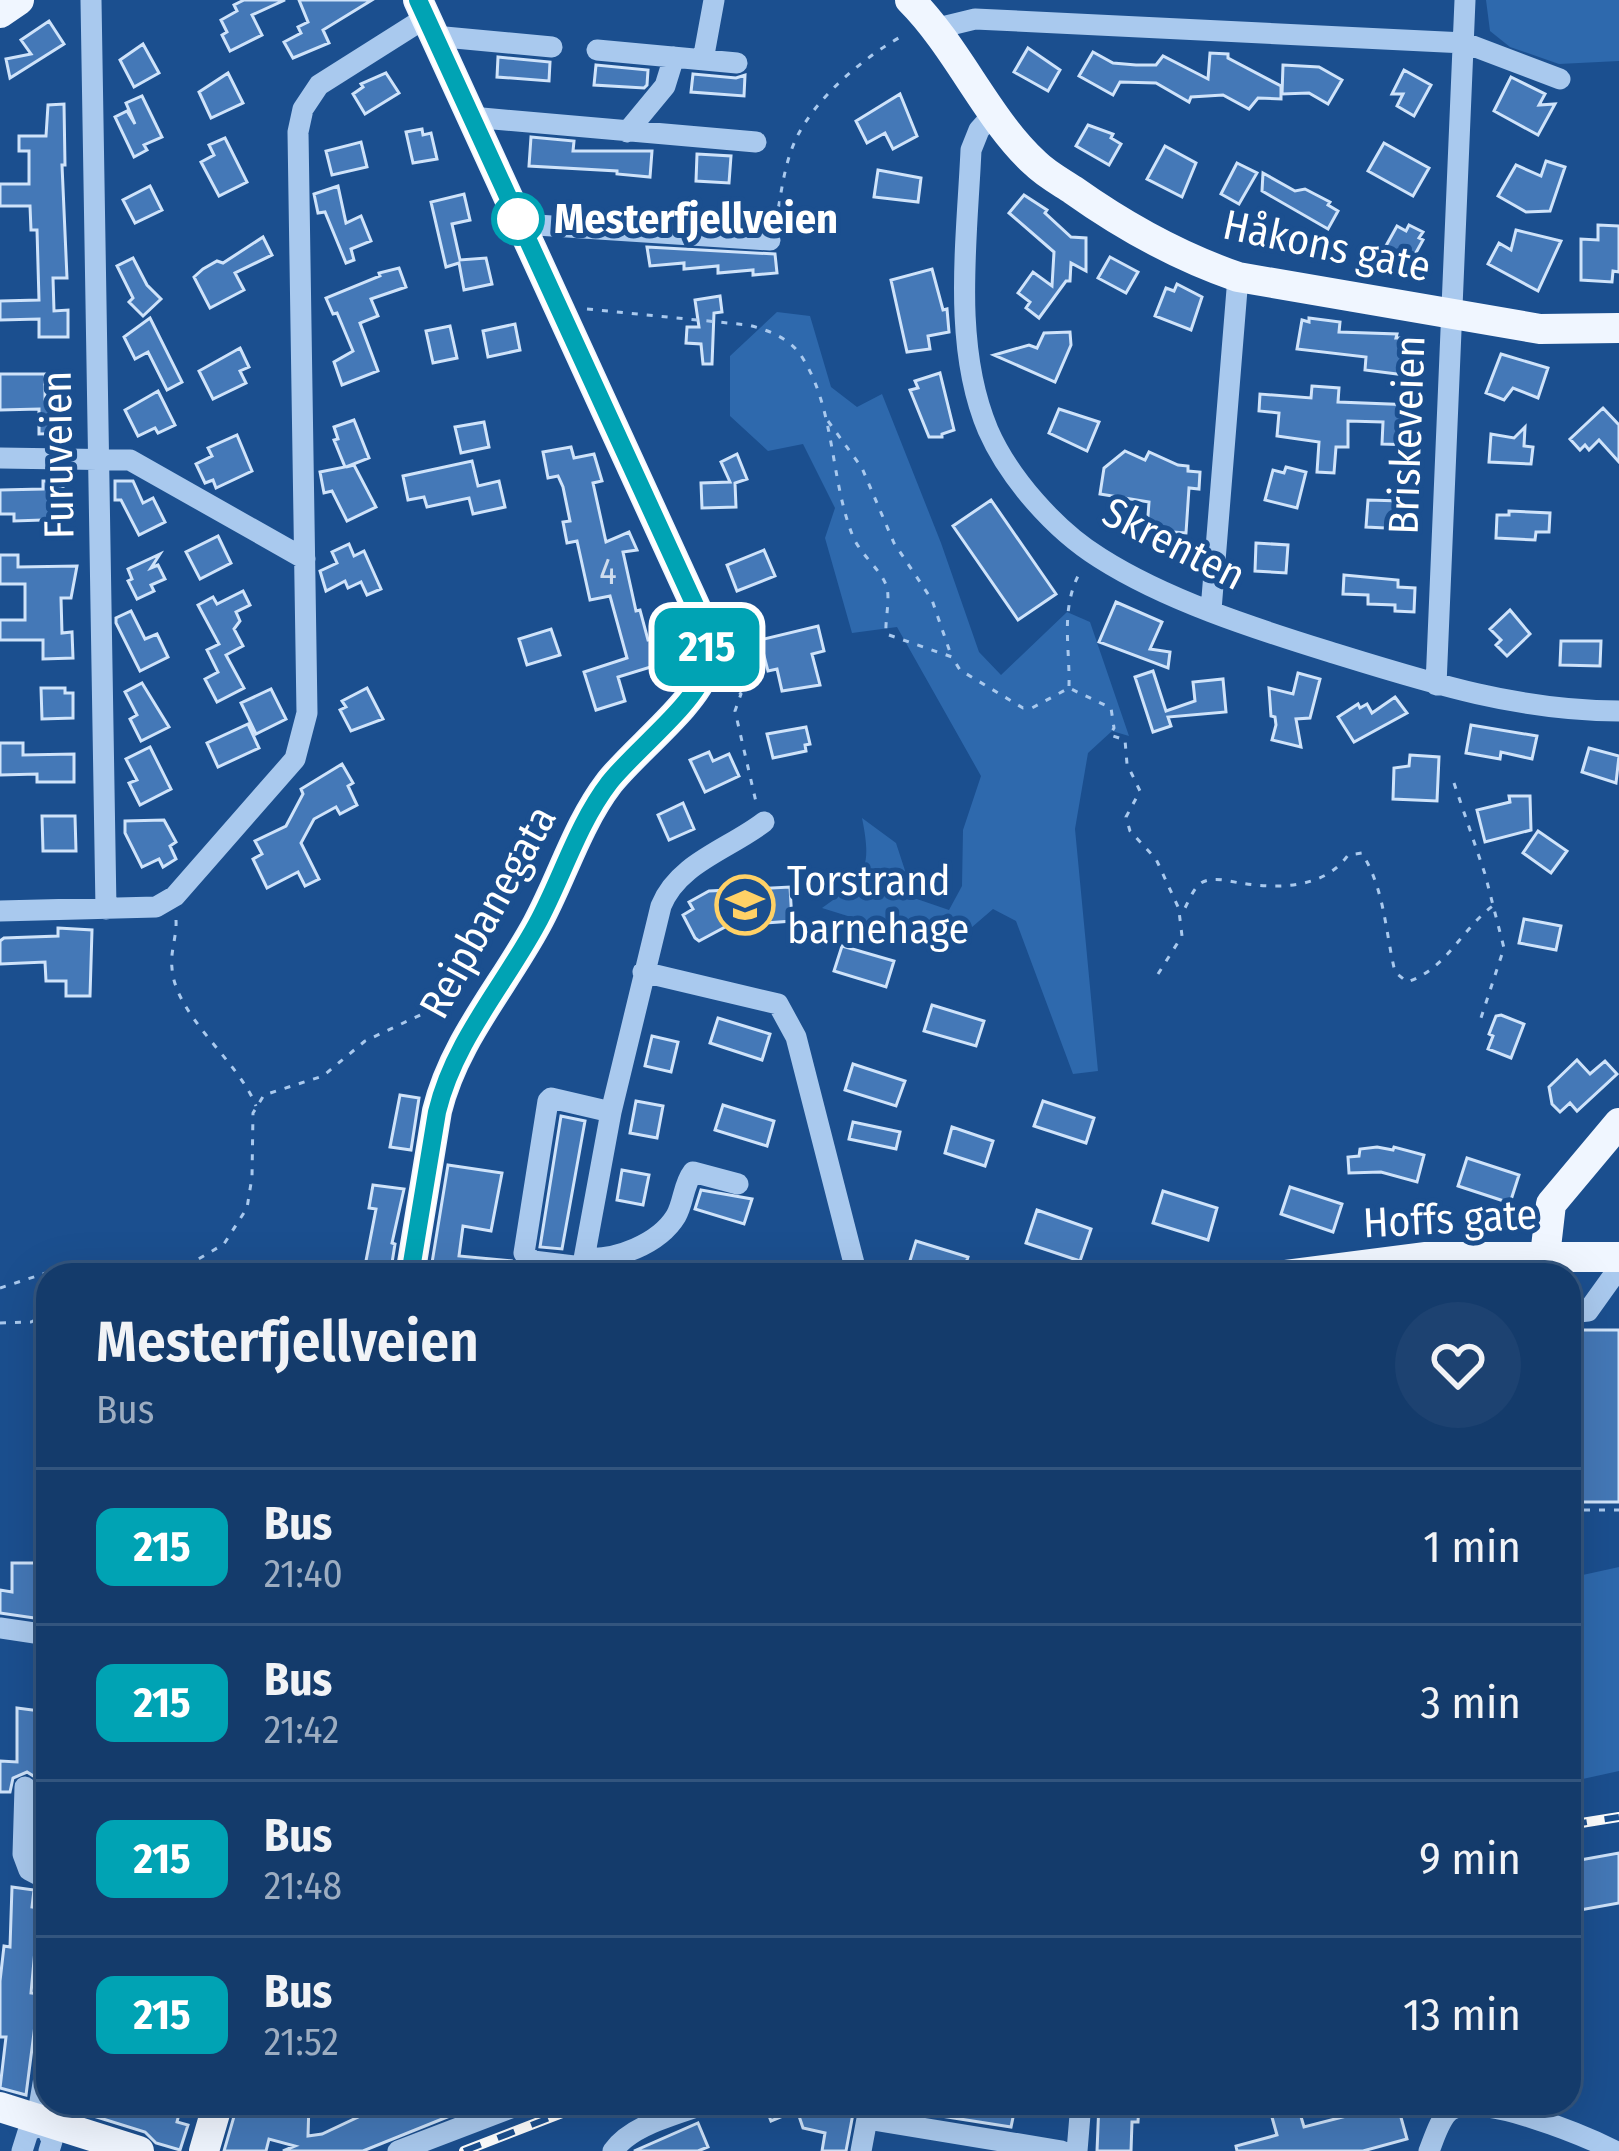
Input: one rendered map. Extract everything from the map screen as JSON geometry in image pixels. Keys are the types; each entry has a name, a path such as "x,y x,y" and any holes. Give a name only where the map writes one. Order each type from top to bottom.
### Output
{"main road":[{"path":"0,13 20,0"},
{"path":"426,18 520,224"},
{"name":"Håkons gate","path":"921,19 1034,163 1112,218 1196,263 1238,277 1540,329 1619,328"},
{"name":"Reipbanegata","path":"412,1263 443,1087 462,1046 536,925 605,788 694,692 708,652 704,625 520,224"},
{"path":"1545,1256 1551,1204 1619,1123"},
{"name":"Hoffs gate","path":"1484,1263 1545,1256 1613,1269"},
{"path":"0,2108 33,2134 86,2151"},
{"path":"204,2151 214,2115"},
{"path":"33,2134 140,2151"}],"street":[{"name":"Furuveien","path":"91,0 106,909"},
{"path":"703,60 714,0"},
{"name":"Briskeveien","path":"1436,685 1465,0"},
{"path":"0,911 156,907 176,896 295,759 307,713 298,132 303,109 319,85 426,18 552,47"},
{"path":"921,19 1465,44 1560,79"},
{"path":"597,50 737,63"},
{"path":"627,132 665,86 674,58"},
{"name":"Skrenten","path":"995,112 979,130 971,150 966,279 969,347 987,428 1033,497 1069,534 1112,565 1247,626 1491,700 1619,711"},
{"path":"471,118 756,142"},
{"path":"520,224 770,240"},
{"path":"1211,610 1238,277"},
{"path":"0,458 130,460 305,559"},
{"path":"583,1263 611,1112 668,887 764,822"},
{"path":"643,972 778,1004 796,1037 853,1263"},
{"path":"549,1263 533,1261 524,1253 548,1101 611,1112"},
{"path":"594,1263 652,1239 673,1221 693,1172 738,1184"},
{"path":"1581,1312 1588,1311 1613,1269"},
{"path":"0,1628 36,1633"},
{"path":"25,1787 22,1854 36,1874"},
{"path":"398,2151 492,2115"},
{"path":"613,2151 620,2141 677,2115"},
{"path":"861,2151 867,2115"},
{"path":"887,2115 1062,2151"},
{"path":"1078,2151 1080,2115"},
{"path":"1429,2151 1447,2115"},
{"path":"1516,2115 1615,2151"}],"path":[{"path":"770,240 796,139 813,113 851,74 921,19"},
{"path":"574,308 770,330 799,351 817,385 851,532 862,557 887,589 886,634 952,657"},
{"path":"825,417 862,468 894,543 932,600 960,670 1023,708 1069,688"},
{"path":"1069,688 1069,600 1084,565"},
{"path":"726,684 741,694 736,711 764,822"},
{"path":"1069,688 1111,708 1114,728 1110,735 1125,740 1127,764 1140,791 1126,818 1130,831 1156,860 1179,909 1182,936 1158,974"},
{"path":"1454,783 1494,905 1503,959 1480,1021"},
{"path":"1179,909 1209,880 1314,882 1340,866 1348,855 1362,853 1375,874 1387,915 1395,972 1407,982 1423,977 1450,954 1475,919 1494,905"},
{"path":"175,913 172,974 202,1030 246,1082 256,1108"},
{"path":"196,1263 224,1244 247,1208 252,1177 250,1134 264,1095 323,1076 365,1041 462,994"},
{"path":"0,1288 36,1276"},
{"path":"0,1323 36,1320"},
{"path":"1581,1510 1619,1510"}],"shaded area":[{"path":"1486,0 1619,0 1619,61 1559,64 1510,47 1490,31"},
{"path":"777,312 810,316 831,387 857,407 882,394 979,652 1001,675 1067,612 1090,622 1129,736 1112,731 1088,753 1075,829 1098,1071 1073,1074 1016,921 993,909 957,940 915,937 822,908 862,872 866,851 862,818 896,843 914,898 949,910 962,886 963,830 981,776 897,627 852,633 825,538 835,508 803,444 768,451 730,416 730,356"},
{"path":"1619,1567 1619,1771 1581,1779 1581,1575"}],"building":[{"path":"244,0 285,0 252,15 262,35 230,51 221,20 237,11 234,5"},
{"path":"299,0 372,0 323,30 329,43 293,58 284,42 301,33 298,27 308,22"},
{"path":"49,21 64,44 10,78 6,59 31,54 21,40"},
{"path":"143,44 159,73 134,87 120,60"},
{"path":"1028,48 1060,70 1048,91 1014,72"},
{"path":"1093,52 1113,63 1136,65 1156,65 1163,56 1208,79 1210,53 1228,54 1281,86 1281,99 1258,98 1249,109 1223,95 1191,97 1189,102 1156,83 1120,82 1113,95 1079,76"},
{"path":"498,57 550,62 549,81 497,77"},
{"path":"596,65 648,70 647,85 594,85"},
{"path":"1283,65 1319,67 1342,80 1328,104 1309,93 1282,94"},
{"path":"1404,70 1431,85 1414,116 1397,106 1403,94 1392,94"},
{"path":"228,73 243,103 211,118 199,92"},
{"path":"386,73 399,93 365,114 353,94 361,84"},
{"path":"693,74 745,75 744,96 691,92"},
{"path":"1511,77 1545,94 1539,105 1555,104 1538,135 1494,111"},
{"path":"900,94 917,136 893,149 885,133 867,143 856,121"},
{"path":"142,96 162,137 144,145 147,150 134,157 115,117 127,111 135,124 126,103"},
{"path":"64,104 67,278 53,278 54,311 68,310 68,337 39,337 39,319 0,320 0,301 39,300 37,230 31,230 30,206 0,206 0,184 29,184 29,151 19,151 19,136 46,136 48,105"},
{"path":"1088,125 1113,134 1111,138 1121,144 1109,165 1076,146"},
{"path":"422,129 423,135 431,133 437,159 413,163 406,132"},
{"path":"531,137 574,141 573,151 652,151 650,177 529,166"},
{"path":"225,138 247,182 219,196 201,162 214,155 209,145"},
{"path":"361,142 367,167 332,175 326,151"},
{"path":"1384,143 1429,168 1413,196 1368,171"},
{"path":"1165,146 1196,163 1182,197 1147,179"},
{"path":"697,154 731,156 729,183 696,181"},
{"path":"1546,161 1565,167 1550,211 1526,212 1498,196 1516,165 1541,176"},
{"path":"1237,163 1257,173 1239,204 1221,194"},
{"path":"878,170 921,178 918,202 874,197"},
{"path":"1263,173 1295,191 1305,189 1330,202 1338,211 1328,229 1262,191"},
{"path":"150,186 162,210 135,223 123,200"},
{"path":"338,186 346,223 361,216 371,241 351,249 354,260 346,263 325,212 318,213 314,194"},
{"path":"464,194 470,220 452,224 460,260 486,258 492,284 464,290 459,263 446,267 431,202"},
{"path":"1024,195 1047,210 1071,237 1086,238 1086,271 1071,263 1070,281 1039,318 1018,293 1033,272 1052,286 1054,252 1009,213"},
{"path":"1409,225 1423,232 1419,238 1423,240 1408,267 1382,253 1397,226 1406,231"},
{"path":"1598,225 1619,226 1619,272 1613,271 1612,282 1581,280 1581,239 1598,240"},
{"path":"1516,230 1561,241 1538,291 1488,264 1499,243 1511,250"},
{"path":"263,237 272,255 235,273 244,290 210,308 194,277"},
{"path":"647,247 775,254 777,273 718,273 718,266 684,269 684,263 650,266"},
{"path":"1110,257 1138,272 1126,293 1098,278"},
{"path":"133,258 147,285 161,299 143,316 129,302 133,298 117,266"},
{"path":"399,268 406,287 371,299 378,316 360,323 378,371 342,385 334,362 353,351 326,298"},
{"path":"932,269 943,310 947,309 949,332 928,336 930,349 907,352 891,280"},
{"path":"1177,284 1202,297 1191,330 1155,316 1166,288 1174,291"},
{"path":"720,296 722,312 714,313 712,364 703,364 701,344 686,343 687,327 699,327 695,300"},
{"path":"150,318 182,382 167,390 148,352 135,359 124,337"},
{"path":"1309,318 1340,322 1339,332 1405,338 1405,355 1414,356 1413,376 1365,370 1366,357 1297,349 1302,320 1309,322"},
{"path":"515,324 520,350 488,357 483,331"},
{"path":"450,326 457,358 433,363 426,331"},
{"path":"1070,332 1071,345 1055,382 994,355 1029,345 1037,348 1044,333"},
{"path":"240,348 249,367 240,371 246,383 213,399 199,371"},
{"path":"1501,354 1548,368 1538,398 1513,388 1504,400 1486,393"},
{"path":"940,373 954,430 929,437 910,390 918,388 915,381"},
{"path":"0,374 45,374 45,399 68,398 70,433 39,434 39,409 0,410"},
{"path":"1312,386 1339,388 1338,402 1414,405 1413,445 1382,444 1383,422 1348,421 1348,447 1336,447 1334,473 1317,472 1319,442 1277,436 1279,413 1259,411 1260,394 1311,398"},
{"path":"158,391 175,425 138,436 125,410"},
{"path":"1603,408 1619,425 1619,462 1599,440 1589,450 1585,445 1580,450 1570,439"},
{"path":"1059,409 1099,422 1087,451 1049,433"},
{"path":"354,420 369,458 346,467 354,465 376,507 347,521 332,491 324,493 320,472 345,467 334,427"},
{"path":"484,422 489,447 461,453 455,427"},
{"path":"1525,427 1524,446 1533,447 1531,464 1489,462 1491,434 1514,438"},
{"path":"237,435 252,471 216,488 213,480 205,483 196,464 212,456 208,448"},
{"path":"571,447 574,458 594,454 602,481 593,483 606,542 629,532 637,550 623,552 636,611 640,610 648,640 660,637 667,662 618,677 625,701 596,710 584,672 627,658 610,596 590,600 577,541 567,543 563,522 570,521 563,487 558,476 548,478 543,452"},
{"path":"1125,451 1145,460 1149,452 1200,472 1199,489 1189,488 1186,533 1147,530 1149,502 1100,494 1104,468"},
{"path":"737,454 747,479 735,483 736,507 702,508 701,483 730,482 721,462"},
{"path":"472,461 478,486 499,481 505,507 473,514 469,498 427,507 424,497 408,500 403,476"},
{"path":"1286,467 1306,472 1297,508 1265,500 1273,470 1284,473"},
{"path":"43,481 63,481 63,489 74,494 72,519 14,521 14,514 0,514 0,490 43,489"},
{"path":"115,481 133,481 143,503 153,498 165,522 139,535 121,500 115,500"},
{"path":"991,500 1056,594 1018,620 953,526"},
{"path":"1368,500 1401,501 1406,506 1405,529 1366,527"},
{"path":"1509,511 1550,513 1549,532 1536,532 1535,540 1496,538 1497,515 1509,515"},
{"path":"218,536 231,563 200,579 186,552"},
{"path":"1256,543 1288,545 1286,573 1255,571"},
{"path":"349,544 354,556 364,551 381,589 367,595 361,582 348,588 345,581 326,591 320,571 337,563 332,552"},
{"path":"764,550 775,576 737,591 727,565"},
{"path":"160,554 151,568 158,565 165,579 137,599 128,569"},
{"path":"0,555 18,555 18,567 77,566 71,598 61,598 62,633 72,632 73,658 43,659 43,640 0,640 0,620 25,620 25,584 0,584"},
{"path":"1344,575 1398,580 1398,587 1415,588 1414,612 1395,611 1395,605 1368,604 1368,595 1343,594"},
{"path":"243,591 250,605 236,612 240,621 234,629 243,646 226,655 244,688 217,702 205,679 218,672 207,650 219,644 198,605 213,597 217,604"},
{"path":"1116,602 1162,622 1150,649 1170,652 1168,668 1099,642"},
{"path":"1510,610 1530,634 1507,656 1490,629"},
{"path":"131,611 145,639 157,634 168,657 140,671 116,623 116,618"},
{"path":"818,626 824,651 812,654 820,685 782,691 777,669 768,671 760,640"},
{"path":"551,629 560,655 527,665 519,639"},
{"path":"1561,641 1601,641 1600,666 1560,665"},
{"path":"1153,671 1166,711 1195,701 1193,682 1223,679 1226,712 1168,717 1171,726 1153,732 1135,677"},
{"path":"1298,673 1320,679 1310,718 1296,719 1301,747 1272,740 1276,725 1269,688 1293,694"},
{"path":"142,683 169,727 141,741 130,719 137,715 125,692"},
{"path":"41,688 65,688 65,693 73,693 73,718 42,719"},
{"path":"367,688 383,719 351,731 340,710 346,707 342,701"},
{"path":"271,689 286,719 256,734 241,703"},
{"path":"1395,697 1407,713 1354,742 1338,717 1358,704 1360,708 1367,704 1372,713"},
{"path":"248,724 259,748 218,767 207,743"},
{"path":"1471,725 1537,736 1532,759 1501,752 1500,759 1466,753"},
{"path":"806,727 810,744 805,745 806,751 773,758 767,734"},
{"path":"0,743 23,743 23,755 74,754 74,782 37,782 37,774 0,775"},
{"path":"150,747 171,789 140,805 129,783 137,780 126,759"},
{"path":"1589,748 1619,756 1616,783 1582,772"},
{"path":"709,752 713,761 729,754 739,776 705,792 690,760"},
{"path":"1410,755 1439,757 1437,801 1393,799 1394,768 1409,766"},
{"path":"342,764 353,783 348,786 357,805 340,814 336,807 314,819 301,843 319,879 305,886 298,872 267,888 253,859 262,854 255,841 286,826 303,794 301,789"},
{"path":"1509,796 1530,796 1531,830 1485,842 1477,810 1510,802"},
{"path":"683,803 694,829 669,840 658,815"},
{"path":"42,816 75,816 76,851 43,851"},
{"path":"164,820 176,842 170,846 176,859 163,867 159,859 142,867 125,833 125,821"},
{"path":"1538,831 1567,851 1551,873 1523,853"},
{"path":"755,882 755,889 790,887 792,921 727,926 699,941 695,938 683,915 693,909 689,902 709,891 729,890 729,883"},
{"path":"1524,919 1561,926 1556,950 1519,943"},
{"path":"58,928 92,930 90,996 66,996 66,981 46,981 45,962 0,964 4,938 58,936"},
{"path":"842,946 894,961 886,987 834,971"},
{"path":"932,1005 984,1021 976,1046 924,1031"},
{"path":"1496,1016 1524,1024 1511,1058 1488,1049 1493,1036 1489,1034"},
{"path":"718,1018 770,1034 762,1060 710,1043"},
{"path":"652,1036 678,1042 671,1072 645,1066"},
{"path":"1577,1060 1590,1074 1605,1061 1617,1074 1577,1111 1570,1103 1560,1112 1552,1104 1549,1087"},
{"path":"853,1064 905,1081 896,1106 845,1090"},
{"path":"400,1095 419,1098 411,1150 390,1147"},
{"path":"636,1101 663,1106 657,1138 630,1133"},
{"path":"1043,1101 1094,1118 1086,1143 1034,1126"},
{"path":"723,1105 774,1121 767,1146 715,1130"},
{"path":"561,1116 585,1121 562,1249 540,1247"},
{"path":"853,1122 900,1132 896,1149 849,1139"},
{"path":"952,1127 993,1141 985,1166 945,1153"},
{"path":"1360,1149 1424,1155 1417,1182 1381,1172 1349,1173 1348,1157 1359,1156"},
{"path":"1467,1158 1519,1175 1510,1203 1458,1186"},
{"path":"448,1165 502,1173 491,1231 463,1226 459,1256 514,1263 432,1263"},
{"path":"622,1170 649,1175 643,1205 617,1200"},
{"path":"373,1185 404,1189 392,1263 366,1263 376,1209 369,1208"},
{"path":"1290,1187 1342,1204 1333,1232 1281,1214"},
{"path":"701,1190 752,1199 744,1224 695,1209"},
{"path":"1163,1191 1217,1208 1208,1240 1153,1223"},
{"path":"1037,1210 1091,1229 1080,1261 1026,1243"},
{"path":"916,1241 968,1257 966,1263 909,1263"},
{"path":"1581,1330 1619,1330 1619,1502 1581,1502"},
{"path":"12,1563 36,1563 36,1618 0,1613 0,1590 12,1592"},
{"path":"17,1708 36,1710 36,1778 27,1772 13,1778 10,1792 0,1792 0,1761 17,1762"},
{"path":"1619,1853 1619,1903 1581,1910 1581,1860"},
{"path":"12,1887 34,1890 36,1950 31,1993 36,1994 36,2017 26,2095 0,2088 6,2037 0,2037 0,1981 4,1946 10,1947"},
{"path":"90,2115 179,2115 177,2122 188,2125 180,2150 156,2143 145,2132"},
{"path":"234,2115 309,2115 308,2136 362,2115 452,2115 363,2151 283,2151 295,2146 269,2139 266,2151 224,2151"},
{"path":"799,2115 853,2115 846,2151 822,2151 825,2133 803,2128"},
{"path":"941,2115 1014,2115 1011,2127"},
{"path":"1098,2115 1138,2115 1138,2122 1132,2122 1131,2151 1097,2151"},
{"path":"1271,2115 1300,2115 1304,2127 1350,2115 1400,2115 1407,2139 1363,2151 1237,2151 1236,2146 1277,2135"},
{"path":"698,2123 708,2147 634,2151"}],"railway":[{"path":"1581,1823 1619,1817"},
{"path":"464,2151 557,2115"}],"bus line":[{"name":"215","path":"412,1263 437,1112 462,1046 536,925 605,788 694,692 708,652 704,625 418,0"}],"place":[{"name":"Mesterfjellveien","path":"518,219"},
{"name":"Torstrand barnehage","path":"745,905"}]}
